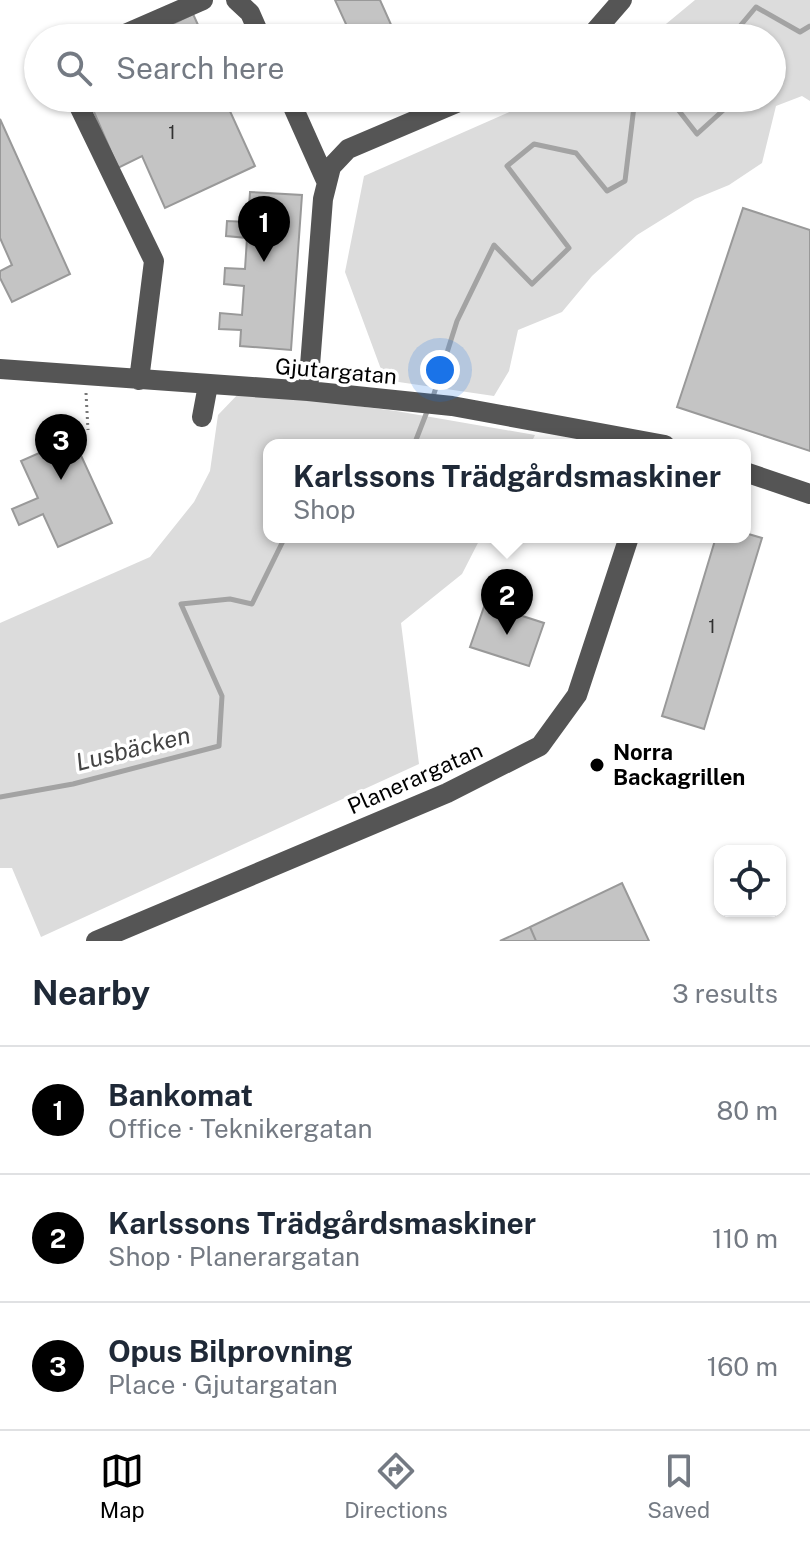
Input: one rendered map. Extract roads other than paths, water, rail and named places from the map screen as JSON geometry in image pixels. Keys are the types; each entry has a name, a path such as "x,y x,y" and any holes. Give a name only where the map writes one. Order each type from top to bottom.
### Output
{"street":[{"path":"148,24 203,0"},
{"path":"236,0 250,13 255,24"},
{"path":"601,24 622,0"},
{"path":"82,112 154,261 139,380"},
{"path":"295,112 327,183"},
{"path":"308,391 323,199 331,167 348,149 435,112"},
{"name":"Gjutargatan","path":"0,369 308,391 452,406 634,439"},
{"path":"202,417 208,385"},
{"path":"751,474 810,494"},
{"name":"Planerargatan","path":"96,941 447,793 540,746 577,695 627,543"}],"waterway":[{"name":"Lusbäcken","path":"742,24 756,7 786,24"},
{"name":"Lusbäcken","path":"786,24 800,32 810,26"},
{"name":"Lusbäcken","path":"432,400 457,321 494,245 532,284 569,248 507,166 534,144 576,153 607,191 625,181 633,112"},
{"name":"Lusbäcken","path":"680,112 697,134 721,112"},
{"name":"Lusbäcken","path":"416,439 428,409"},
{"name":"Lusbäcken","path":"0,797 73,784 219,746 222,696 181,604 230,599 252,604 282,543"}],"place":[{"name":"Bankomat","path":"264,262"},
{"name":"Opus Bilprovning","path":"61,480"},
{"name":"Karlssons Trädgårdsmaskiner","path":"507,635"},
{"name":"Norra Backagrillen","path":"597,765"}]}
